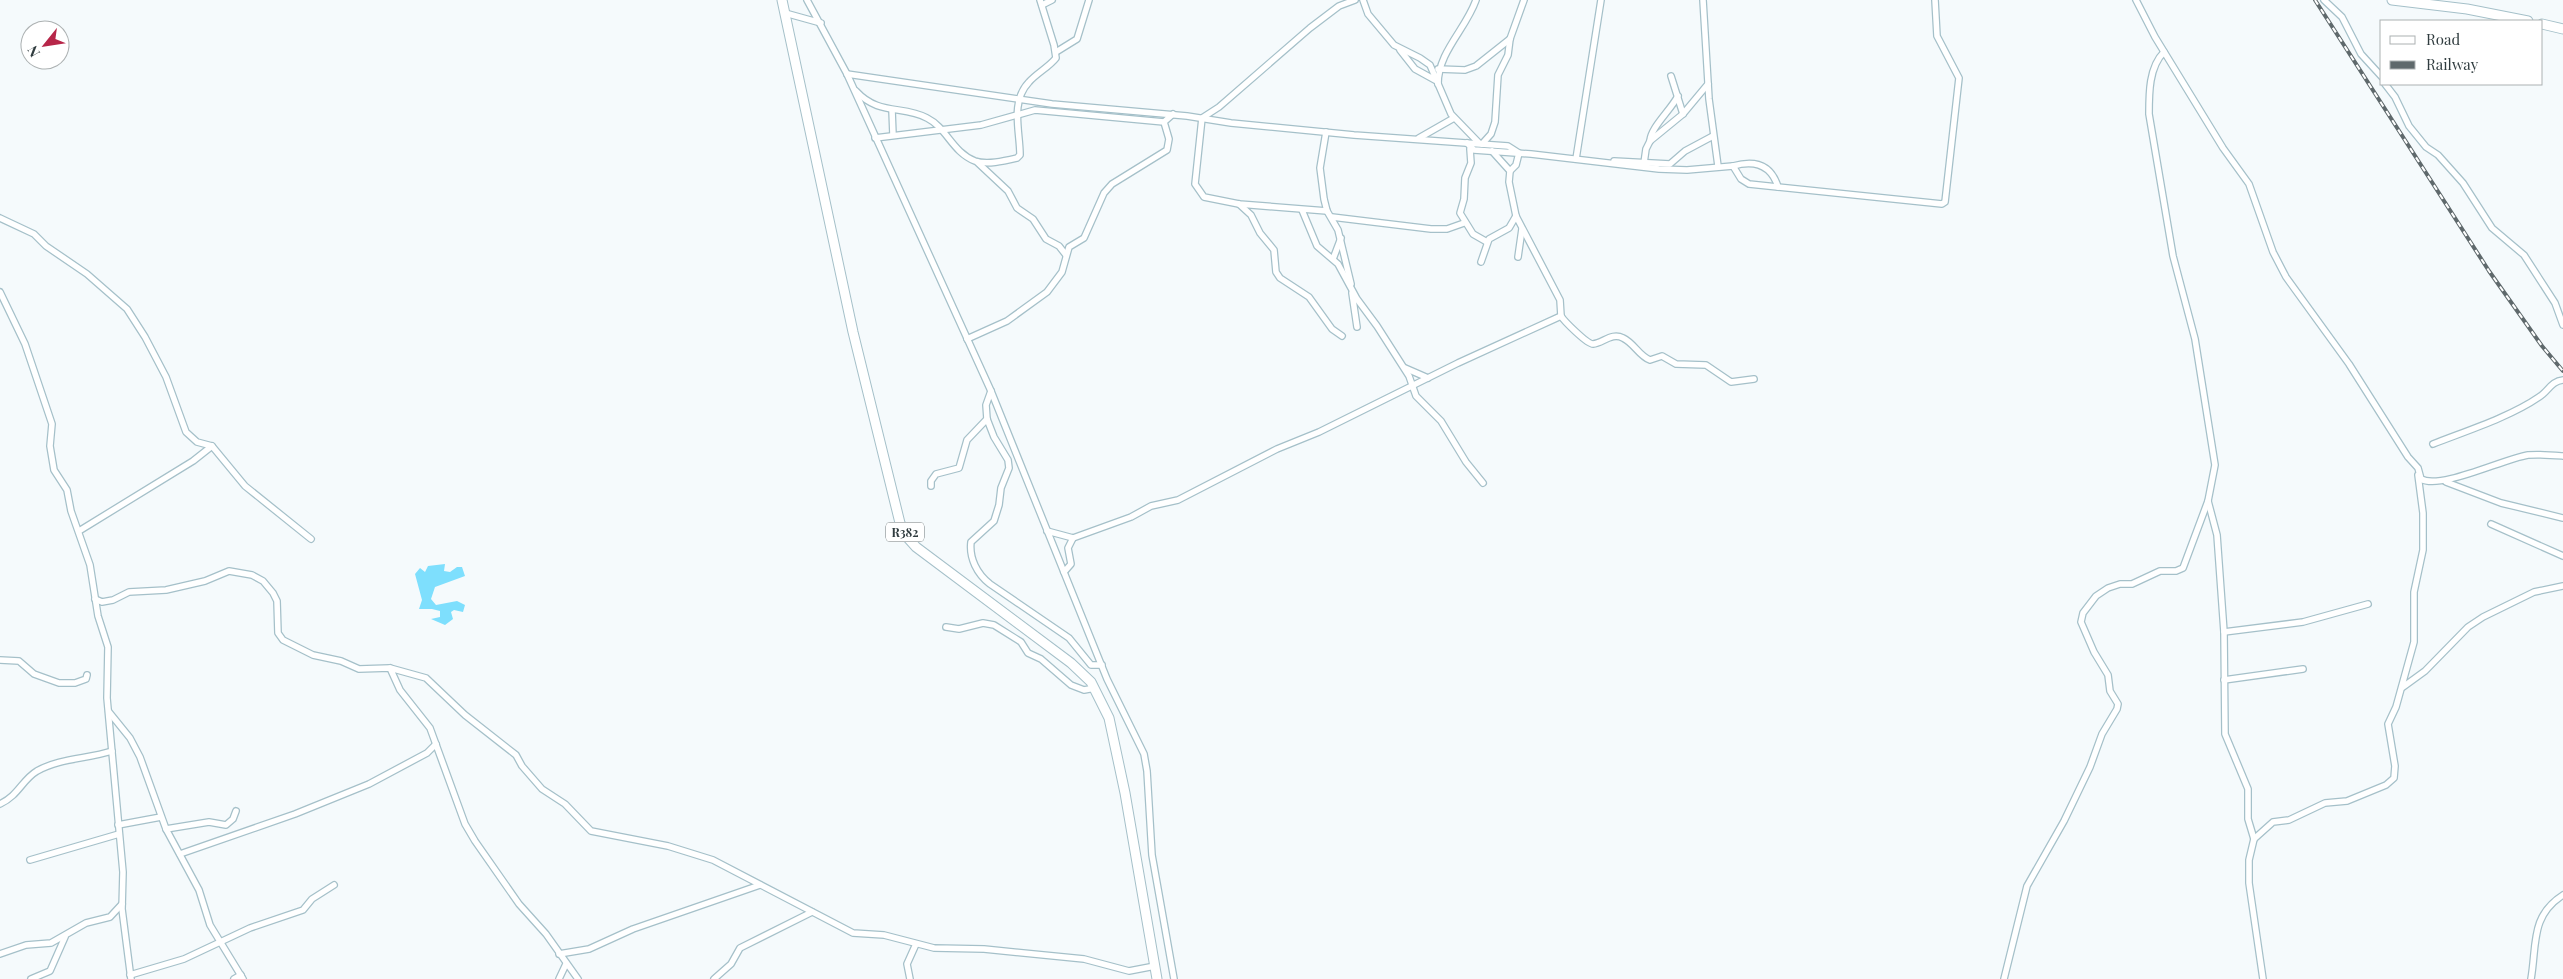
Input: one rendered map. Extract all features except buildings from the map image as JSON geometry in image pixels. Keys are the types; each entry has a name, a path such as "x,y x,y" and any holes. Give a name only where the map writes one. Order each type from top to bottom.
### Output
{"main road":[{"name":"R382","path":"782,0 853,332 900,523 907,538 916,548 1071,663 1096,688 1109,718 1119,763 1156,979"},
{"path":"2392,0 2467,9 2523,20"},
{"path":"2543,24 2563,29"}],"street":[{"path":"807,0 847,74 967,339 1102,665 1146,761 1150,833 1174,979"},
{"path":"977,162 990,162 1019,157 1017,113 1020,99 1028,83 1054,60 1056,52 1041,2 1052,0"},
{"path":"1056,52 1077,39 1089,0"},
{"path":"1202,118 1225,103 1296,40 1336,8 1355,0"},
{"path":"1363,0 1376,24 1400,49 1415,69 1435,80"},
{"path":"1476,0 1436,70 1435,80 1454,118 1480,144"},
{"path":"1510,171 1493,148 1491,134 1497,115 1497,82 1500,70 1508,55 1510,39 1524,0"},
{"path":"1576,159 1601,0"},
{"path":"1703,0 1708,84 1718,166"},
{"path":"1733,166 1741,179 1748,184 1944,203 1959,78 1937,36 1935,0"},
{"path":"2136,0 2164,52 2249,184 2273,252 2286,277 2349,364 2408,457 2418,468 2421,479 2425,482 2446,482 2501,503 2563,518"},
{"path":"2324,0 2342,16 2361,54 2380,75"},
{"path":"785,13 821,23"},
{"path":"1436,70 1465,70 1476,66 1510,39"},
{"path":"1400,49 1425,60 1436,70 1438,89"},
{"path":"2004,979 2027,886 2064,821 2090,767 2102,734 2117,709 2118,704 2110,691 2108,675 2094,652 2081,622 2083,613 2096,596 2108,588 2120,584 2132,584 2160,571 2176,571 2183,568 2208,501 2215,465 2195,339 2173,256 2149,114 2148,91 2158,58 2164,52"},
{"path":"847,74 1020,99 1326,132 1417,139 1469,146 1512,148 1519,153 1677,170 1733,166 1748,162 1764,166 1772,174 1778,187"},
{"path":"1672,76 1683,114"},
{"path":"1650,141 1683,114 1708,84"},
{"path":"2386,85 2395,97 2409,126 2426,147 2438,155 2463,184 2492,228 2524,255 2555,303 2563,325"},
{"path":"852,86 869,101 892,110 920,115 941,128 955,148 977,162 1008,191 1017,208 1033,219 1046,239 1059,246 1066,255"},
{"path":"1644,163 1646,149 1653,129 1668,113 1678,96"},
{"path":"875,138 941,128 992,123 1017,113 1046,109 1164,122 1173,114"},
{"path":"892,110 893,136"},
{"path":"1202,118 1195,184 1200,194 1208,200 1327,211"},
{"path":"1417,139 1454,118"},
{"path":"967,339 1008,321 1046,292 1062,272 1070,245 1084,238 1108,188 1118,179 1167,150 1169,139 1164,122"},
{"path":"1326,132 1320,168 1327,211 1332,217 1341,238 1357,327"},
{"path":"1480,144 1491,134"},
{"path":"1599,162 1670,164 1685,151 1713,136"},
{"path":"1469,146 1480,144 1493,148"},
{"path":"1469,146 1471,163 1465,178 1464,199 1460,213 1464,223 1473,234 1487,242"},
{"path":"1519,153 1516,165 1510,171 1509,182 1516,216 1560,300 1561,316 1591,344 1616,336 1623,338 1650,360 1662,356 1676,364 1706,365 1731,382 1754,379"},
{"path":"1239,204 1251,215 1260,233 1274,250 1276,272 1280,278 1309,297 1332,330 1342,336"},
{"path":"1302,210 1311,227 1314,242 1320,250 1334,258 1352,291 1380,331 1419,399 1441,421 1466,462 1483,483"},
{"path":"1481,262 1487,242 1492,236 1509,228 1516,216"},
{"path":"1332,217 1432,229 1447,229 1464,223"},
{"path":"0,218 34,234 46,246 87,274 127,309 145,337 166,377 186,432 197,442 212,446 245,486 311,539"},
{"path":"1518,257 1522,229"},
{"path":"1334,258 1341,238"},
{"path":"0,292 25,344 48,412 53,430 50,446 54,470 67,490 71,511 90,565 98,616 108,647 108,710 119,834 122,904 130,977 169,964 250,928 303,910 312,899 334,885"},
{"path":"1047,531 1073,538 1131,517 1151,506 1178,500 1277,449 1561,316"},
{"path":"1402,368 1428,378"},
{"path":"2433,444 2537,399 2554,382 2563,380"},
{"path":"990,391 986,405 987,419 994,437 1008,460 1009,468 1001,488 999,505 994,520 971,542 972,557 976,568 980,575 990,584 1069,638 1092,665 1102,665"},
{"path":"931,486 931,481 936,474 959,468 967,440 987,419"},
{"path":"79,531 193,461 212,446"},
{"path":"2446,482 2474,470 2527,455 2563,456"},
{"path":"2263,979 2249,883 2249,860 2254,839 2265,826 2273,822 2289,820 2325,803 2347,801 2392,781 2396,773 2388,724 2396,707 2414,642 2414,592 2423,550 2424,528 2418,468"},
{"path":"2208,501 2217,535 2224,632 2226,742 2247,784 2248,820 2254,839"},
{"path":"2491,524 2563,556"},
{"path":"1064,572 1071,564 1068,548 1073,538"},
{"path":"95,599 102,602 113,600 129,592 166,590 229,572 252,575 263,582 273,593 277,601 278,633 283,640 313,655 360,669 390,668 426,678 464,715 516,755 522,766 542,789 571,809 588,828 598,833 668,846 704,856 760,885 786,896 853,933 884,935 934,948 984,949 1084,959 1129,971 1155,966"},
{"path":"2402,688 2425,671 2468,627 2483,616 2534,592 2563,586"},
{"path":"2224,632 2303,622 2368,604"},
{"path":"946,627 959,629 983,623 994,625 1019,641 1028,653 1041,659 1071,685 1084,690 1096,688"},
{"path":"0,660 19,661 34,674 59,683 79,682 86,679 87,675"},
{"path":"390,668 400,690 424,719 436,744 445,772 470,832 519,904 578,979"},
{"path":"2224,680 2303,669"},
{"path":"108,710 140,757 161,817 199,890 210,925 242,977 234,979"},
{"path":"180,854 295,814 369,784 427,753 436,744"},
{"path":"0,804 15,796 28,779 38,771 72,758 112,750"},
{"path":"166,829 209,822 226,825 233,819 236,810"},
{"path":"118,825 161,817"},
{"path":"30,860 119,834"},
{"path":"559,954 588,949 633,929 760,885"},
{"path":"2531,979 2539,920 2544,910 2563,895"},
{"path":"0,954 26,945 46,944 65,936 86,923 110,917 122,904"},
{"path":"714,979 731,964 740,948 812,912"},
{"path":"31,979 50,971 65,936"},
{"path":"910,979 907,964 916,944"},
{"path":"559,979 566,964"}],"water":[{"path":"445,564 444,571 450,572 457,567 462,567 465,576 435,587 431,599 436,605 457,601 465,605 463,612 454,610 451,612 453,619 445,625 431,619 440,617 440,611 419,609 422,600 415,574 420,568 425,572 428,566"}],"railway":[{"path":"2315,0 2489,271 2542,346 2563,371"}]}
